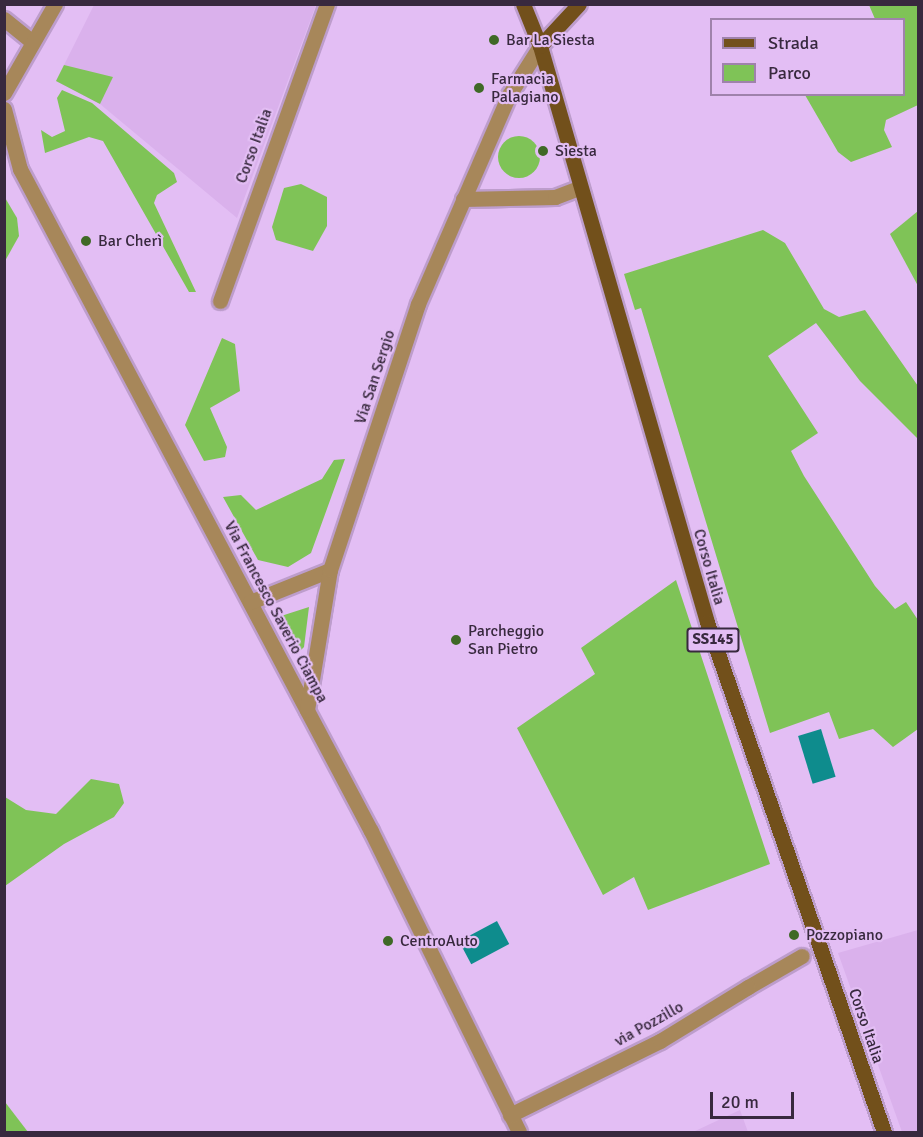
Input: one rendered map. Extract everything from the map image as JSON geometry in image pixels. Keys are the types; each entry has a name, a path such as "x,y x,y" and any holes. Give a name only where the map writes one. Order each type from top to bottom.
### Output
{"main road":[{"name":"Corso Italia","path":"523,4 540,46 579,188 707,622 884,1132"},
{"path":"540,46 579,4"}],"street":[{"path":"4,93 56,4"},
{"name":"Corso Italia","path":"220,301 327,4"},
{"path":"4,19 32,42"},
{"name":"Via San Sergio","path":"307,710 330,570 418,304 509,95 540,46"},
{"name":"Via Francesco Saverio Ciampa","path":"4,109 20,169 307,710 519,1132"},
{"path":"463,199 555,197 579,188"},
{"path":"250,602 330,570"},
{"name":"via Pozzillo","path":"510,1115 660,1041 802,956"}],"shaded area":[{"path":"94,5 316,5 237,218 100,104 56,81"},
{"path":"821,729 836,777 813,784 798,736"},
{"path":"497,921 509,944 471,964 459,941"},
{"path":"918,930 918,1132 902,1132 838,953"},
{"path":"740,1110 748,1132 693,1132"}],"green space":[{"path":"869,5 918,5 918,105 886,120 884,130 892,147 851,162 838,152 806,96 905,96 905,18 875,18"},
{"path":"64,65 113,77 100,104 56,81"},
{"path":"62,90 92,103 174,173 177,182 157,195 154,203 196,292 189,292 103,141 89,137 45,153 41,130 52,137 65,131 57,98"},
{"path":"519,136 527,137 534,142 539,149 539,165 534,172 527,177 519,178 511,177 504,172 499,165 498,157 499,149 504,142 511,137"},
{"path":"301,184 327,197 327,226 313,251 276,240 272,227 284,188"},
{"path":"4,196 17,218 19,236 5,261"},
{"path":"918,211 918,286 890,234"},
{"path":"763,230 785,243 824,309 839,317 865,310 918,386 918,439 860,381 816,323 768,356 818,433 791,451 804,476 875,586 895,609 906,602 918,620 918,729 893,747 873,729 839,739 829,712 770,733 641,308 635,310 624,274"},
{"path":"222,338 235,344 240,391 210,408 227,447 225,457 204,461 185,425"},
{"path":"345,459 311,553 288,567 258,560 223,497 241,495 256,510 322,479 334,460"},
{"path":"676,580 770,864 648,910 634,877 603,895 517,728 595,674 581,648"},
{"path":"309,607 304,647 300,651 281,616"},
{"path":"91,779 119,784 124,803 114,817 64,844 5,886 5,797 26,810 56,814"},
{"path":"5,1102 28,1132 5,1132"}],"place":[{"name":"Bar La Siesta","path":"494,40"},
{"name":"Farmacia Palagiano","path":"479,88"},
{"name":"Siesta","path":"543,151"},
{"name":"Bar Cherì","path":"86,241"},
{"name":"Parcheggio San Pietro","path":"456,640"},
{"name":"Pozzopiano","path":"794,935"},
{"name":"CentroAuto","path":"388,941"}]}
